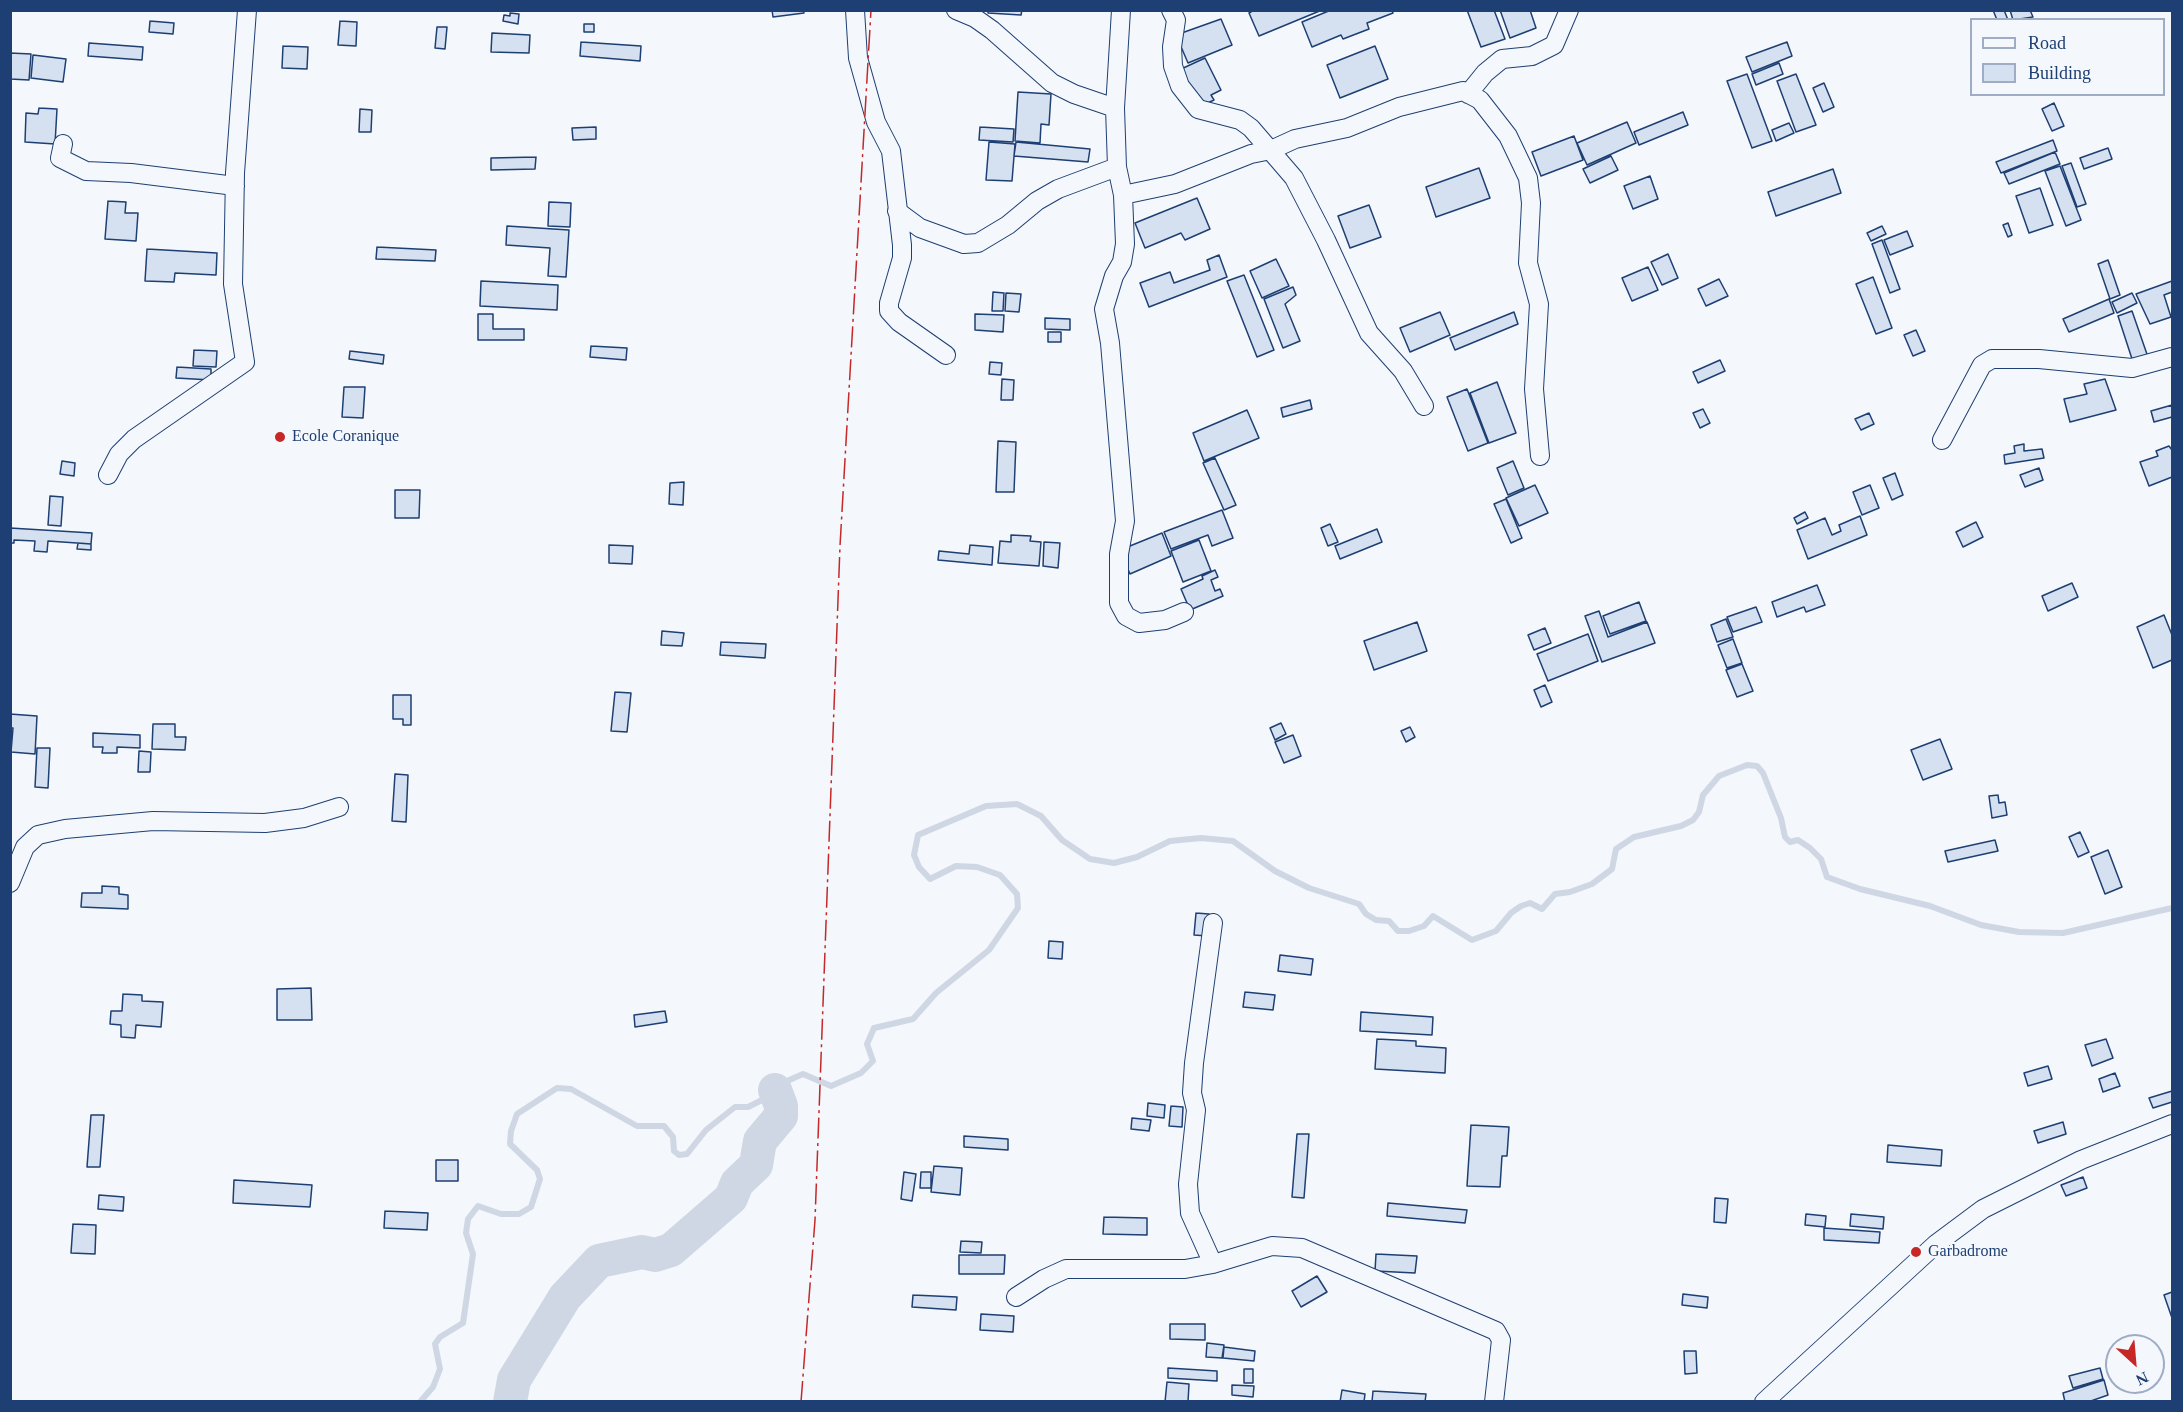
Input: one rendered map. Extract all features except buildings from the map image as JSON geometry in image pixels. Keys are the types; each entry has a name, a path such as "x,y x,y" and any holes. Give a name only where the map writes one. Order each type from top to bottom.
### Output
{"street":[{"path":"108,475 119,454 134,439 245,362 234,284 235,186 247,10"},
{"path":"855,10 858,58 876,122 891,151 902,258 889,303 889,311 899,322 946,355"},
{"path":"956,10 975,18 992,30 1052,83 1074,94 1115,108"},
{"path":"1121,10 1115,108 1117,167 1123,195 1125,244 1122,262 1114,276 1104,309 1110,343 1125,521 1119,554 1119,603 1126,616 1139,624 1165,620 1184,612"},
{"path":"1171,10 1176,20 1172,47 1173,66 1180,86 1202,111 1240,120 1271,150 1303,192 1369,333 1403,371 1424,406"},
{"path":"1468,94 1485,73 1502,59 1532,56 1554,45 1569,10"},
{"path":"1123,195 1159,189 1208,173 1251,154 1271,150 1295,139 1347,128 1399,106 1463,92 1480,100 1508,136 1528,178 1532,203 1528,263 1539,304 1534,389 1540,456"},
{"path":"63,144 60,158 86,171 131,173 235,186"},
{"path":"897,211 920,228 964,244 978,243 1008,225 1037,201 1058,189 1117,167"},
{"path":"1942,440 1982,365 1992,359 2039,359 2132,368 2172,357"},
{"path":"10,883 25,847 38,835 65,829 153,821 265,824 304,818 339,807"},
{"path":"1213,923 1194,1063 1192,1093 1196,1110 1188,1184 1190,1213 1214,1264"},
{"path":"1764,1401 1936,1244 1983,1209 2081,1160 2172,1124"},
{"path":"1016,1297 1044,1279 1066,1269 1185,1269 1214,1264 1272,1246 1302,1248 1496,1331 1501,1340 1494,1401"}],"waterway":[{"path":"420,1402 433,1387 440,1369 435,1344 440,1337 463,1323 473,1254 466,1233 468,1219 478,1206 501,1214 519,1214 531,1207 540,1179 537,1170 510,1144 511,1131 517,1114 557,1088 571,1089 637,1126 664,1126 673,1137 674,1151 679,1155 687,1154 706,1130 735,1107 748,1107 787,1081 803,1074 831,1086 861,1073 873,1061 867,1044 874,1028 913,1019 936,993 989,950 1018,908 1017,894 1000,875 977,867 956,866 930,879 919,867 914,855 918,835 986,806 1017,804 1041,816 1062,840 1090,859 1114,863 1137,857 1170,841 1201,838 1233,841 1275,871 1309,888 1359,904 1366,914 1376,920 1389,921 1398,931 1409,931 1424,926 1433,916 1472,940 1496,931 1511,913 1521,906 1530,903 1542,909 1555,894 1570,892 1592,884 1612,869 1616,849 1634,837 1681,826 1693,820 1699,812 1703,795 1719,776 1747,765 1757,766 1763,773 1781,818 1785,837 1790,842 1798,840 1810,848 1821,859 1827,877 1860,889 1930,906 1981,925 2019,932 2063,933 2172,908"},
{"path":"510,1402 514,1380 565,1297 599,1261 642,1252 655,1255 671,1250 731,1198 737,1183 756,1165 760,1141 781,1116 781,1106 775,1090"}],"power":[{"path":"801,1402 815,1220 840,546 871,10"}],"place":[{"name":"Ecole Coranique","path":"280,437"},
{"name":"Garbadrome","path":"1916,1252"}]}
